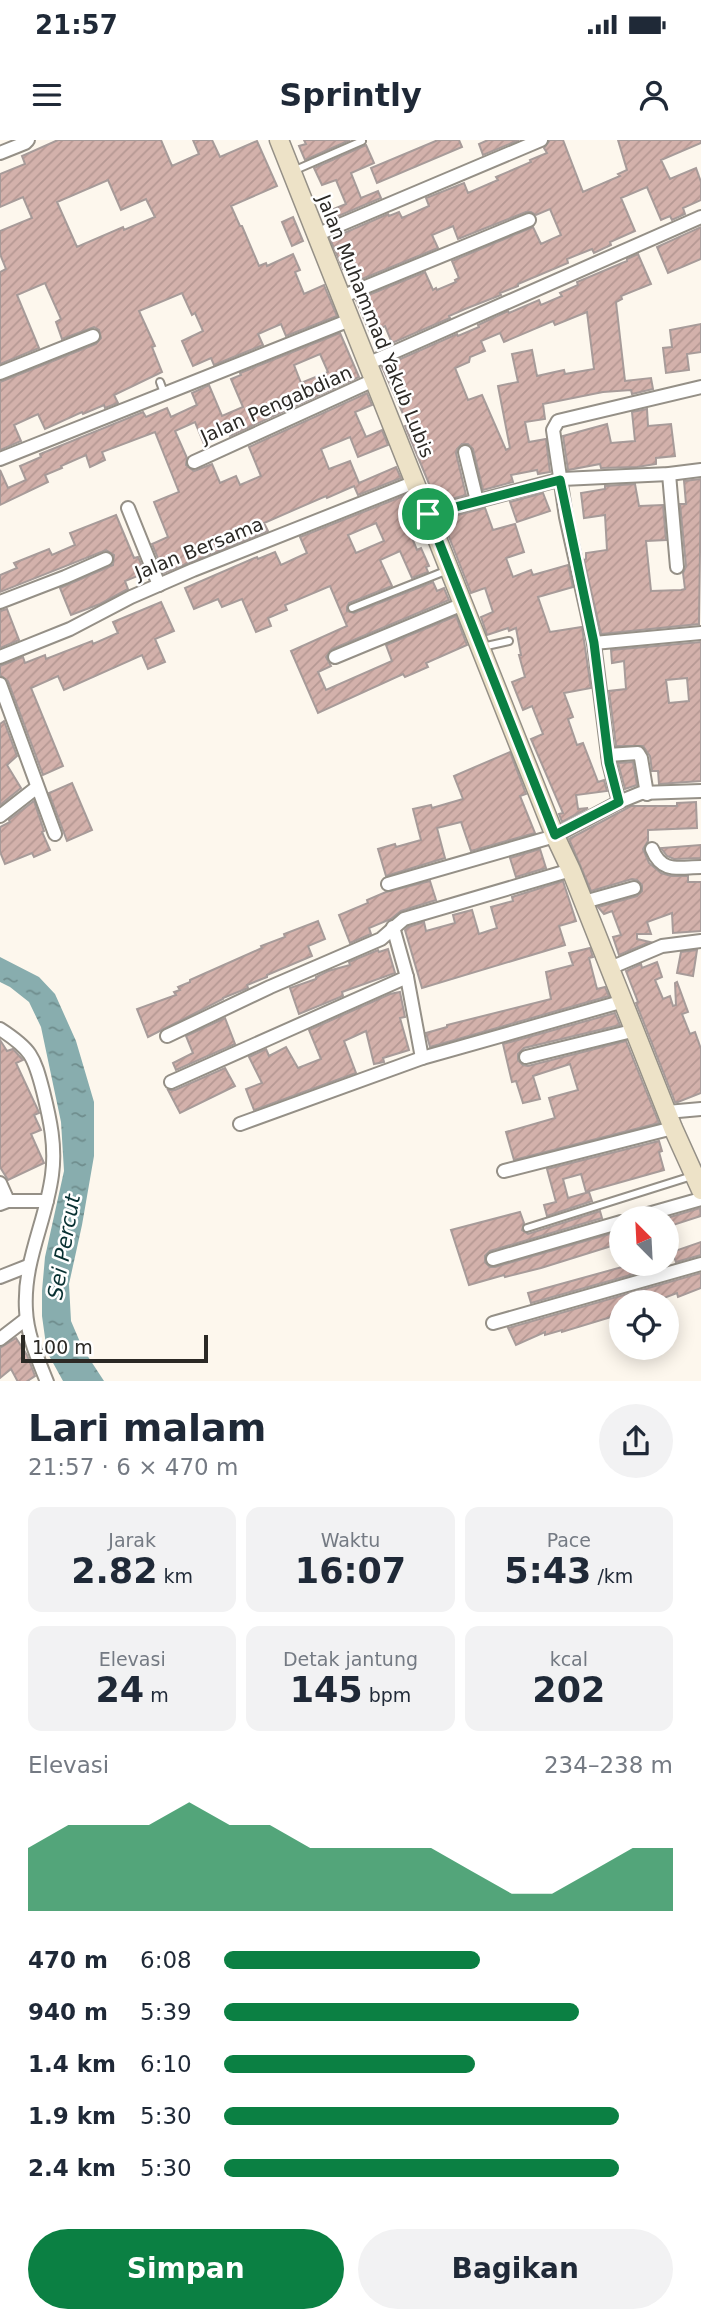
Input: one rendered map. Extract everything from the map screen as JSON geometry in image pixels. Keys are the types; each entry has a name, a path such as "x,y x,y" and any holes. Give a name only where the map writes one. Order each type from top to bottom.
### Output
{"main road":[{"name":"Jalan Muhammad Yakub Lubis","path":"279,140 555,835 572,870 670,1120 698,1183"}],"street":[{"path":"316,235 541,140"},
{"path":"0,153 27,142"},
{"name":"Jalan Pengabdian","path":"194,462 371,372 701,218"},
{"path":"341,298 528,220"},
{"path":"0,458 162,388 350,320"},
{"path":"0,373 93,336"},
{"path":"619,802 608,755 594,643 560,480 554,424 701,387"},
{"path":"465,452 477,501"},
{"path":"428,514 560,480 701,470"},
{"path":"669,474 677,567"},
{"name":"Jalan Bersama","path":"0,657 70,629 159,585 415,482"},
{"path":"128,509 159,585"},
{"path":"0,602 106,559"},
{"path":"335,657 463,604"},
{"path":"594,643 701,633"},
{"path":"0,684 3,701 55,834"},
{"path":"608,755 638,753 647,794"},
{"path":"0,816 36,788"},
{"path":"388,884 555,835 641,793 701,792"},
{"path":"652,849 666,868 701,867"},
{"path":"167,1036 270,987 381,939 404,919 572,870"},
{"path":"584,902 634,888"},
{"path":"393,927 407,977 422,1058"},
{"path":"610,968 663,946 701,941"},
{"path":"171,1082 407,977"},
{"path":"240,1124 422,1058 624,1002"},
{"path":"0,1029 25,1045 40,1074 52,1128 53,1174 28,1266 26,1319 34,1351 47,1381"},
{"path":"526,1057 636,1030"},
{"path":"504,1171 701,1109"},
{"path":"0,1183 4,1203 47,1201"},
{"path":"676,1206 701,1199"},
{"path":"493,1259 609,1225"},
{"path":"493,1323 701,1264"},
{"path":"0,1277 28,1266"},
{"path":"0,1339 26,1319"}],"lane":[{"path":"292,172 362,141"},
{"path":"352,608 449,569"},
{"path":"481,648 509,641"},
{"path":"527,1228 698,1183"}],"water":[{"name":"Sei Percut","path":"0,957 39,977 55,994 76,1041 94,1102 94,1156 69,1284 71,1321 83,1349 104,1381 63,1381 47,1352 42,1291 45,1257 64,1171 61,1122 41,1027 29,1002 0,982"}],"building":[{"path":"58,140 161,140 172,166 199,154 193,140 212,140 220,157 257,141 277,186 231,206 240,226 259,266 266,263 267,266 293,254 300,270 295,272 304,294 324,285 337,316 286,336 281,324 258,334 263,345 214,365 211,358 193,366 182,341 203,331 182,293 139,311 155,346 152,347 162,372 114,395 118,403 105,408 104,405 83,414 82,412 45,429 38,414 14,425 21,441 0,450 0,382 96,344 101,338 99,330 94,327 62,339 56,322 61,319 45,283 17,295 39,348 0,364 0,272 6,269 0,254 0,231 32,218 23,197 0,207 0,174 25,164 22,156","holes":["108,180 121,210 146,199 155,217 124,230 123,227 77,247 57,202"]},
{"path":"304,140 350,140 305,160 299,146 306,144"},
{"path":"438,140 459,140 462,147 377,183 371,168"},
{"path":"488,140 519,140 483,155 479,144"},
{"path":"550,140 563,140 583,192 620,176 618,174 627,170 618,140 701,140 701,143 661,160 670,179 696,168 701,182 701,200 683,208 685,214 672,220 670,216 661,220 647,187 621,198 635,231 610,242 611,245 594,253 592,249 567,259 568,263 392,343 385,326 370,333 356,300 425,272 433,290 437,290 459,278 452,261 533,227 541,244 561,235 550,209 536,215 526,212 458,239 453,226 432,235 438,248 352,283 330,239 388,214 389,216 399,212 402,218 429,206 426,198 464,183 468,193 498,180 496,177 547,153 544,148"},
{"path":"366,145 374,163 351,173 361,198 378,191 381,198 329,220 326,212 346,204 336,180 322,185 314,168"},
{"path":"293,217 303,241 292,246 282,222"},
{"path":"701,227 701,259 668,273 657,247"},
{"path":"638,254 651,284 621,296 622,299 616,302 625,381 651,378 653,389 632,394 631,390 603,392 543,404 545,419 525,422 529,442 546,439 550,472 538,474 537,470 511,475 513,482 483,490 473,449 468,444 462,444 456,453 466,495 437,503 405,426 408,425 382,367 479,327 478,325 508,311 509,313 539,300 541,305 562,296 560,293 578,285 577,282","holes":["587,312 594,369 565,374 564,370 537,376 532,350 512,354 518,382 498,386 510,448 506,450 482,395 468,400 455,368 469,362 470,357 485,351 481,341 500,333 504,342 553,321 555,325"]},
{"path":"701,324 701,352 687,354 689,370 666,373 663,348 672,347 670,330"},
{"path":"340,333 359,377 230,436 229,433 204,444 195,422 175,431 187,458 186,465 194,471 212,464 220,483 236,476 240,485 261,476 249,447 367,393 372,405 355,412 366,437 382,430 388,445 358,457 350,437 321,449 329,469 350,461 359,483 396,467 401,478 358,495 354,486 327,498 326,496 264,523 268,531 164,573 152,544 168,537 154,502 179,492 155,432 102,452 105,460 90,467 86,455 61,466 62,468 45,475 48,482 0,505 0,470 8,488 26,480 20,466 41,457 40,454 143,412 146,417 167,408 171,417 197,405 192,393 209,385 222,416 243,407 231,379 241,375 240,373","holes":["320,354 328,372 301,383 294,365"]},
{"path":"647,409 648,426 671,424 675,456 656,458 656,464 637,467 601,468 600,464 568,470 563,436 607,424 611,443 635,441 632,412"},
{"path":"701,479 699,624 601,634 584,560 586,553 607,550 605,515 584,518 581,493 605,489 605,486 635,484 639,506 663,505 666,540 646,541 651,591 681,590 685,589 683,573 686,566 680,504 686,504 684,481"},
{"path":"543,493 550,511 517,522 510,502"},
{"path":"406,495 420,527 409,531 417,550 421,548 429,566 426,567 428,572 412,578 400,551 380,560 392,586 349,603 347,611 354,613 433,582 437,591 444,588 449,600 332,649 326,657 331,666 318,672 326,690 392,661 386,645 456,616 467,645 426,663 428,667 405,677 403,674 318,713 291,651 347,626 330,586 285,605 287,610 268,618 271,626 256,632 242,599 222,607 218,599 194,609 185,588 275,552 281,565 307,553 300,537","holes":["376,523 384,541 356,553 348,535"]},
{"path":"485,508 493,530 515,524 524,552 506,558 513,577 531,570 533,575 568,565 573,587 538,597 550,632 582,627 591,688 564,693 573,717 568,719 577,745 583,743 598,782 604,780 607,791 576,795 578,809 588,808 562,822 559,814 563,813 531,739 543,734 532,706 523,710 512,682 525,677 516,628 487,635 481,617 493,612 485,588 471,593 442,519"},
{"path":"116,515 134,558 138,557 145,573 125,581 128,589 71,615 60,588 113,565 114,555 106,550 0,592 0,575 17,568 14,563 49,549 52,555 75,545 70,533"},
{"path":"161,602 174,631 155,639 165,662 148,669 142,655 64,690 58,676 31,688 63,766 43,775 8,681 0,675 0,666 23,657 25,663 45,655 46,659 92,641 93,644 118,633 113,622"},
{"path":"7,609 19,640 0,648 0,611"},
{"path":"701,642 701,781 659,784 658,771 652,771 650,756 643,746 616,746 609,691 626,689 624,661 612,663 611,650","holes":["687,678 689,701 669,703 666,680"]},
{"path":"4,721 17,756 7,765 21,788 0,805 0,724"},
{"path":"510,752 526,794 520,796 535,833 471,851 461,822 437,828 445,858 386,876 378,849 421,840 413,809 431,805 432,808 463,799 454,776"},
{"path":"633,762 637,785 625,789 618,763"},
{"path":"72,783 92,830 67,841 49,793"},
{"path":"34,801 50,850 34,857 32,853 5,864 0,852 0,827 10,822 9,820"},
{"path":"696,802 697,828 648,830 648,841 643,849 649,863 661,873 688,876 688,882 701,882 701,931 673,933 672,913 647,922 651,934 637,934 637,939 650,942 619,955 613,937 621,935 612,911 604,914 598,907 637,896 642,891 642,885 632,879 591,891 569,839 631,806 677,806 677,803"},
{"path":"701,845 701,858 674,859 667,856 661,848"},
{"path":"540,849 546,868 516,877 510,858"},
{"path":"430,881 436,900 401,911 391,919 369,928 371,934 350,943 339,915 386,892"},
{"path":"563,881 576,921 559,926 565,945 422,988 405,930 408,927 424,922 426,931 455,923 453,915 472,910 479,934 497,928 491,907 513,901 512,897"},
{"path":"318,921 325,939 308,946 312,956 267,975 247,985 248,988 148,1037 137,1009 176,995 174,992 180,990 178,987 190,980 285,937 284,934"},
{"path":"590,948 593,957 589,958 597,989 605,987 609,996 430,1047 426,1033 447,1025 551,999 546,972 573,965 569,953"},
{"path":"388,949 395,973 342,992 343,996 299,1014 290,988 316,979 328,971 350,965 349,962 378,950"},
{"path":"697,950 693,976 677,973 681,952"},
{"path":"657,962 662,977 655,980 663,999 670,996 673,1006 676,1005 677,982 688,1012 682,1014 690,1034 695,1032 701,1049 701,1093 678,1102 675,1102 626,971 641,964 642,968"},
{"path":"400,992 405,1017 400,1018 409,1050 383,1058 384,1062 374,1064 366,1031 344,1041 356,1073 254,1110 246,1089 262,1083 249,1057 266,1049 269,1056 286,1047 298,1068 321,1059 309,1030"},
{"path":"615,1013 620,1025 524,1048 518,1054 518,1060 528,1066 626,1041 659,1123 514,1160 506,1132 555,1118 549,1098 578,1090 570,1064 533,1076 540,1099 523,1103 516,1081 512,1082 503,1044"},
{"path":"225,1018 235,1044 176,1070 173,1063 193,1053 186,1036"},
{"path":"0,1040 7,1051 13,1049 23,1060 16,1063 39,1113 34,1115 41,1130 31,1134 44,1163 8,1180 0,1167"},
{"path":"225,1068 235,1086 180,1113 168,1090 175,1090"},
{"path":"659,1141 664,1170 586,1192 581,1174 563,1179 568,1198 589,1192 592,1201 547,1216 544,1205 556,1202 547,1169"},
{"path":"700,1208 701,1216 679,1223 679,1214"},
{"path":"600,1211 602,1218 490,1251 485,1256 485,1262 490,1267 495,1267 609,1234 609,1247 541,1268 469,1285 451,1230 520,1212 524,1223 522,1230 528,1234"},
{"path":"701,1242 701,1255 679,1261 679,1250"},
{"path":"609,1271 609,1276 627,1276 531,1303 528,1293"},
{"path":"701,1273 701,1288 679,1297 679,1290 641,1290"},
{"path":"609,1299 609,1318 562,1332 545,1335 545,1332 516,1345 508,1328"},
{"path":"16,1338 27,1355 35,1376 28,1381 17,1381 11,1369 0,1378 0,1348"}],"route":[{"path":"560,480 594,643 609,763 619,802 555,835 428,514 560,480"}]}
